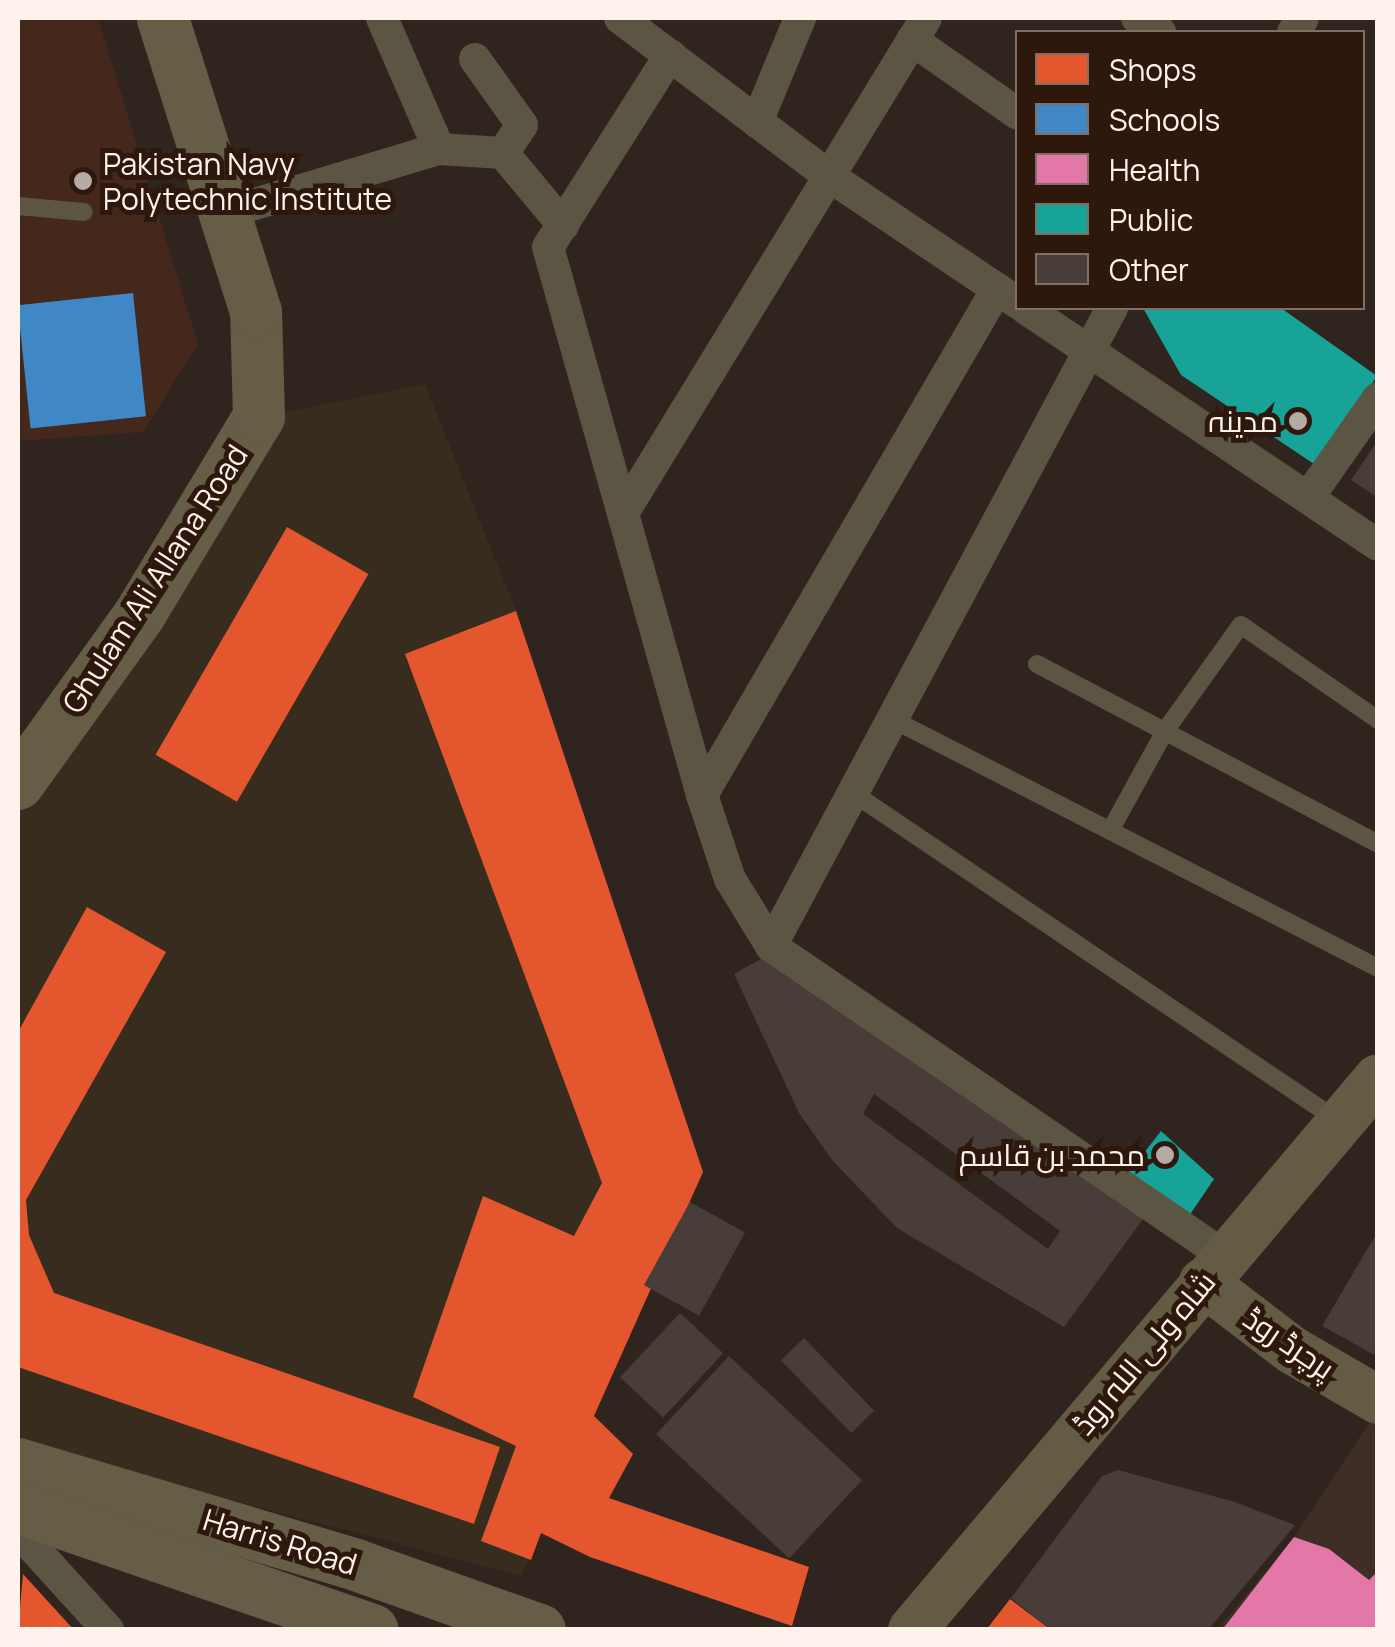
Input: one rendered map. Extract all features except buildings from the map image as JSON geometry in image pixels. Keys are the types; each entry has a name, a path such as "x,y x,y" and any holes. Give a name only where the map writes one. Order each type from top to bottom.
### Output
{"main road":[{"name":"Ghulam Ali Allana Road","path":"18,784 140,614 259,417 256,312 163,18"},
{"name":"Harris Road","path":"18,1464 356,1565 540,1630"},
{"name":"Harris Road","path":"18,1508 374,1630"}],"street":[{"path":"382,18 432,151"},
{"path":"620,18 662,38 758,122 829,176 1013,300 702,795"},
{"path":"758,122 800,18"},
{"path":"623,513 919,29 1015,111"},
{"path":"662,38 548,247 702,795 730,879 772,946 1214,1269"},
{"path":"475,59 522,126 502,153"},
{"path":"225,213 432,151 502,153 563,225"},
{"path":"1028,310 1378,545"},
{"path":"772,946 1111,310"},
{"path":"1308,498 1378,398"},
{"name":"شاہ ولی اللہ روڈ","path":"912,1630 1378,1078"},
{"name":"پرچرڈ روڈ","path":"1214,1269 1292,1350 1378,1400"},
{"path":"18,1531 108,1630"}],"lane":[{"path":"18,206 84,212"},
{"path":"1110,831 1164,731 1242,625 1378,720"},
{"path":"1037,664 1378,844"},
{"path":"892,719 1378,968"},
{"path":"852,792 1340,1122"}],"shaded area":[{"name":"Pakistan Navy Polytechnic Institute","path":"18,18 98,18 198,344 143,432 18,441"},
{"path":"425,384 516,611 703,1172 521,1576 18,1444 18,785 262,417"},
{"path":"1377,1411 1377,1629 1217,1630 1294,1537"}],"place":[{"name":"Pakistan Navy Polytechnic Institute","path":"83,181"},
{"name":"مدینہ","path":"1298,421"},
{"name":"محمد بن قاسم","path":"1165,1155"}]}
